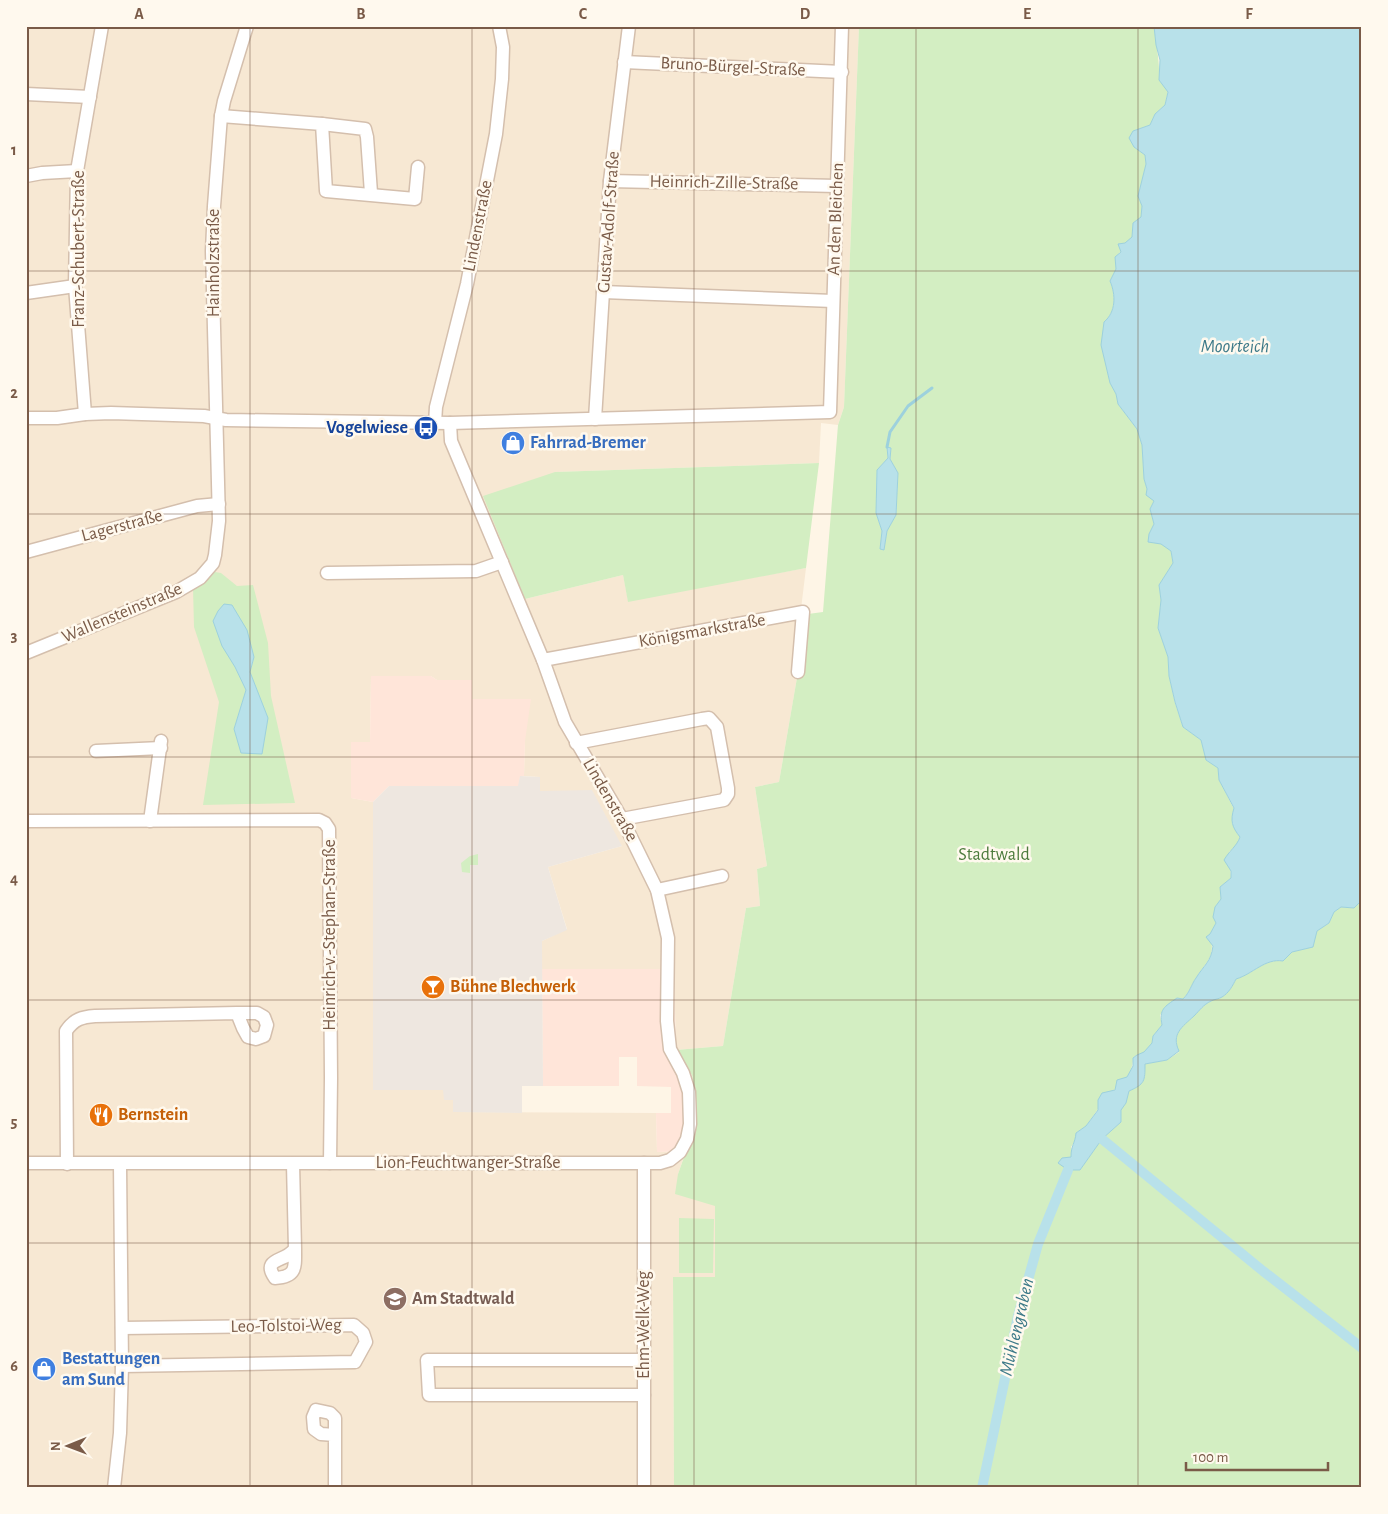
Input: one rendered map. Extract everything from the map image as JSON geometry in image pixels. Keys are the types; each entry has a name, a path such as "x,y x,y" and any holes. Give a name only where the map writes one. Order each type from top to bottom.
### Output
{"street":[{"name":"Franz-Schubert-Straße","path":"85,414 75,286 77,171 102,26"},
{"name":"Hainholzstraße","path":"218,504 212,251 221,116 248,26"},
{"name":"Lindenstraße","path":"434,422 436,406 467,284 496,134 502,79 502,47 499,26"},
{"name":"Gustav-Adolf-Straße","path":"595,419 610,180 629,26"},
{"name":"An den Bleichen","path":"595,419 830,412 842,26"},
{"name":"Bruno-Bürgel-Straße","path":"624,62 842,72"},
{"path":"26,94 90,97"},
{"path":"221,116 365,129 371,193"},
{"path":"322,124 326,190 414,198 418,167"},
{"path":"26,176 77,171"},
{"name":"Heinrich-Zille-Straße","path":"610,180 837,186"},
{"path":"26,293 75,286"},
{"path":"603,292 833,301"},
{"path":"26,418 58,418 85,414 166,414 204,416 216,419 450,423 595,419"},
{"name":"Lindenstraße","path":"450,423 451,441 543,660 565,722 622,819 657,890 668,938 670,1050 683,1073 689,1092 690,1124 687,1139 680,1152 670,1160 660,1163 644,1162"},
{"name":"Lagerstraße","path":"26,552 197,506 218,504"},
{"name":"Wallensteinstraße","path":"26,653 176,592 200,578 209,569 215,555 218,504"},
{"path":"327,573 476,571 502,562"},
{"name":"Königsmarkstraße","path":"543,660 803,612 798,672"},
{"path":"576,743 709,718 717,727 728,788 728,794 724,800 622,819"},
{"path":"96,751 161,744 150,821"},
{"name":"Heinrich-v.-Stephan-Straße","path":"26,821 319,820 329,828 330,1163"},
{"path":"657,890 722,876"},
{"path":"67,1164 66,1031 71,1023 81,1017 95,1016 237,1013"},
{"name":"Lion-Feuchtwanger-Straße","path":"26,1163 644,1162"},
{"name":"Ehm-Welk-Weg","path":"644,1162 644,1488"},
{"path":"114,1488 120,1433 122,1366 120,1164"},
{"path":"293,1164 295,1249"},
{"name":"Leo-Tolstoi-Weg","path":"122,1328 354,1325 363,1333 366,1342 355,1362 122,1366"},
{"path":"644,1360 427,1360 429,1395 644,1395"},
{"path":"335,1434 335,1488"}],"shaded area":[{"path":"26,26 859,26 844,407 838,425 821,423 819,463 555,472 525,599 623,575 628,600 806,568 801,609 808,614 779,782 755,787 767,866 757,869 760,906 746,908 723,1046 676,1050 674,969 542,969 542,941 567,929 548,867 622,846 540,791 540,777 524,776 525,741 471,699 471,680 437,680 431,676 371,676 370,742 351,742 351,798 373,802 373,1090 444,1090 453,1100 453,1112 656,1113 657,1152 686,1151 678,1174 716,1206 715,1278 673,1277 674,1488 26,1488"},
{"path":"371,676 431,676 437,680 472,680 472,699 531,699 525,741 524,776 520,777 519,786 389,786 373,802 351,798 351,742 370,742"},
{"path":"520,776 540,777 540,791 592,790 622,846 548,867 567,930 542,941 543,1086 522,1086 522,1113 453,1112 453,1100 444,1100 443,1090 373,1090 373,802 389,786 518,786"},
{"path":"542,969 674,969 676,1054 692,1075 696,1095 693,1132 686,1151 657,1152 656,1113 671,1113 671,1087 637,1086 637,1057 619,1057 619,1086 543,1086"}],"green space":[{"name":"Stadtwald","path":"859,26 1154,26 1159,80 1168,91 1165,105 1155,114 1150,125 1133,131 1134,147 1145,155 1146,164 1138,196 1142,206 1141,218 1133,223 1132,237 1116,257 1116,269 1110,281 1114,303 1111,313 1104,322 1103,333 1106,364 1110,383 1116,394 1118,404 1137,429 1142,445 1144,479 1154,501 1150,509 1154,524 1149,534 1171,551 1173,563 1159,585 1161,600 1158,628 1168,657 1169,676 1175,703 1183,727 1201,740 1206,760 1218,768 1219,780 1234,809 1232,824 1240,836 1237,845 1229,852 1231,878 1220,887 1221,899 1215,907 1216,923 1210,934 1212,948 1209,958 1183,999 1177,998 1160,1015 1162,1025 1153,1036 1152,1043 1144,1053 1133,1058 1130,1072 1122,1084 1098,1100 1098,1109 1086,1126 1076,1133 1076,1140 1071,1147 1080,1170 1102,1139 1121,1122 1121,1109 1126,1103 1129,1091 1143,1081 1145,1064 1167,1060 1179,1052 1176,1040 1179,1031 1206,1004 1221,998 1236,979 1270,962 1283,961 1292,952 1312,947 1317,931 1329,923 1334,912 1341,907 1354,908 1362,900 1362,1488 674,1488 673,1277 715,1277 715,1206 675,1194 678,1174 693,1132 696,1095 692,1075 676,1054 676,1050 723,1046 746,908 760,906 757,869 767,866 755,787 779,782 808,614 823,612 838,425 844,407","holes":["887,448 891,448 890,459 898,473 896,515 887,531 884,550 880,549 882,531 876,513 877,470 888,458"]},
{"path":"819,463 806,568 628,602 623,575 525,599 483,496 555,472"},
{"path":"221,573 237,586 253,585 268,643 271,696 295,803 203,805 219,702 194,627 193,588 208,574","holes":["254,657 250,672 256,692 234,730 246,690 235,667"]},
{"path":"478,854 478,865 470,865 470,873 462,872 461,863 470,856"},
{"path":"679,1218 714,1219 713,1273 679,1273"}],"water":[{"name":"Moorteich","path":"1154,26 1362,26 1362,900 1354,908 1341,907 1334,912 1329,923 1317,931 1313,947 1292,952 1283,961 1270,962 1236,979 1221,998 1211,1001 1204,1006 1179,1031 1176,1040 1179,1051 1167,1060 1145,1064 1143,1081 1129,1091 1126,1103 1121,1110 1121,1122 1102,1139 1080,1170 1068,1170 1058,1163 1062,1158 1071,1157 1076,1133 1086,1126 1098,1110 1098,1100 1102,1093 1115,1090 1117,1080 1127,1077 1133,1066 1133,1058 1144,1052 1152,1043 1153,1036 1162,1025 1161,1015 1164,1009 1177,998 1183,999 1209,960 1213,946 1206,937 1210,934 1216,923 1213,917 1215,907 1221,899 1220,887 1231,878 1231,871 1224,860 1240,837 1232,824 1234,808 1219,780 1218,768 1206,760 1201,740 1183,727 1175,702 1169,676 1168,657 1158,628 1161,600 1159,585 1173,563 1171,551 1161,544 1148,542 1149,534 1154,524 1150,509 1154,501 1146,495 1142,445 1137,429 1118,404 1116,394 1110,383 1101,345 1104,322 1111,313 1114,303 1110,281 1116,269 1115,257 1121,252 1118,244 1125,243 1132,237 1133,223 1141,217 1142,206 1138,196 1146,164 1145,155 1134,147 1129,138 1133,131 1150,125 1155,114 1165,105 1168,92 1159,80 1160,60"},
{"path":"887,447 891,448 890,459 898,473 896,515 887,531 884,550 880,549 882,531 876,513 877,470 888,458"},
{"path":"224,604 232,605 247,630 254,657 250,672 268,718 262,754 241,753 234,729 246,690 222,646 213,621"}],"waterway":[{"path":"887,447 890,432 908,406 932,388"},
{"path":"1102,1139 1263,1271 1362,1348"},
{"name":"Mühlengraben","path":"982,1488 1018,1316 1038,1244 1068,1170"}],"place":[{"name":"Vogelwiese","path":"426,428"},
{"name":"Fahrrad-Bremer","path":"513,443"},
{"name":"Bühne Blechwerk","path":"433,987"},
{"name":"Bernstein","path":"101,1115"},
{"name":"Am Stadtwald","path":"395,1299"},
{"name":"Bestattungen am Sund","path":"44,1369"}]}
